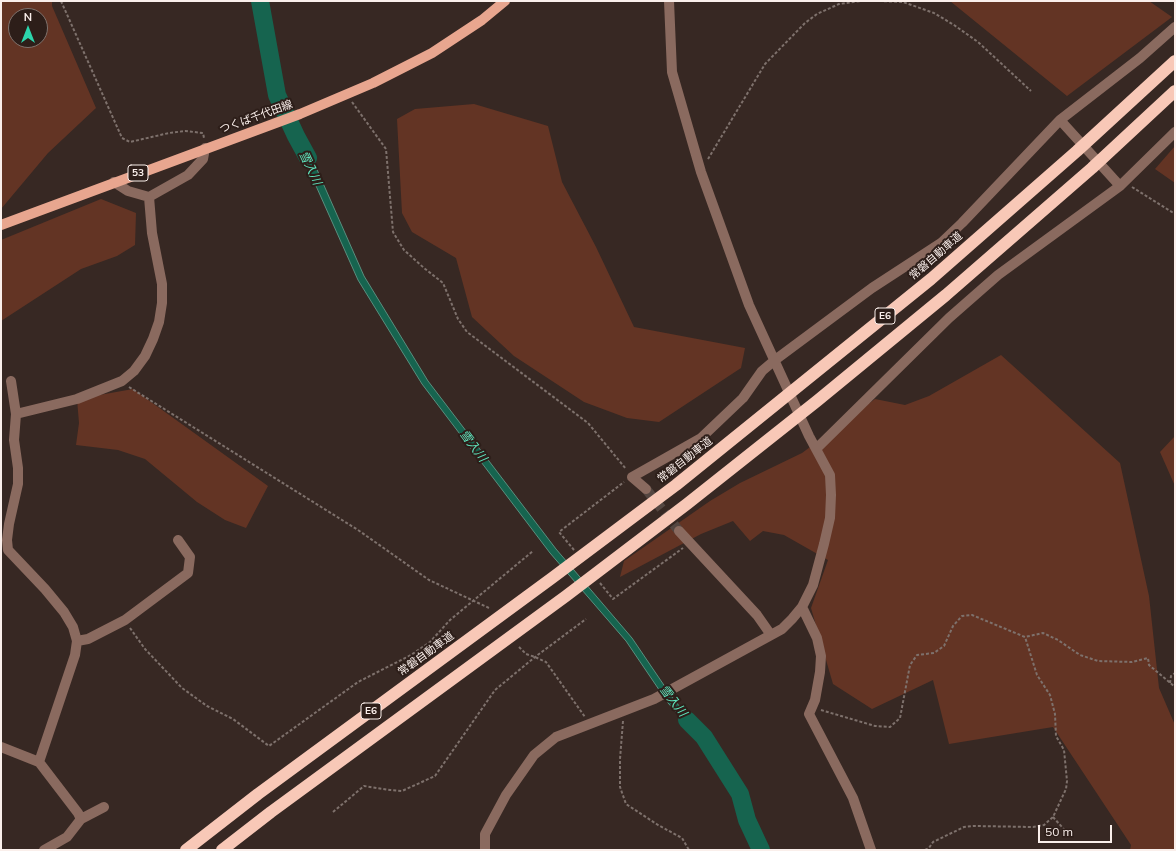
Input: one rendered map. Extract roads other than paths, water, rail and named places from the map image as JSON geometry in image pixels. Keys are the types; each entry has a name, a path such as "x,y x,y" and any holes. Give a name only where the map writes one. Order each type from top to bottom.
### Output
{"highway":[{"name":"常磐自動車道","path":"187,848 552,578 676,484 931,279 1077,151 1175,61"},
{"name":"E6","path":"222,850 271,812 566,596 749,455 946,295 1092,168 1175,91"}],"main road":[{"name":"つくば千代田線","path":"1,225 300,114 374,83 432,53 482,20 505,1"}],"street":[{"path":"485,850 485,834 506,795 534,755 556,737 624,712 654,699 782,629 802,607 814,585 830,518 830,475 816,449 749,305 701,172 672,72 669,1"},
{"path":"646,490 632,477 701,438 743,398 762,371 777,364 872,288 941,243 1060,120 1140,58 1175,27"},
{"path":"1060,120 1119,182"},
{"path":"816,449 949,318 998,275 1119,182 1175,132"},
{"path":"114,182 128,191 149,197 188,175 203,159 205,148"},
{"path":"16,414 77,399 122,381 134,371 145,356 159,322 162,303 162,284 152,233 149,197"},
{"path":"11,381 16,414 14,440 18,468 18,484 9,524 7,540 8,550 45,589 64,612 73,627 77,640 75,655 39,762"},
{"path":"679,531 757,615 771,635"},
{"path":"77,640 88,639 125,620 188,573 190,557 178,540"},
{"path":"802,607 818,638 821,656 820,672 809,714 853,798 871,850"},
{"path":"1,747 39,762 81,819"},
{"path":"44,850 67,837 81,819 104,807"}],"water":[{"path":"299,135 311,156 364,276 428,381 556,549 632,638 674,700 706,736 701,739 668,703 626,641 550,553 422,384 358,280 304,159 293,138"}],"waterway":[{"name":"雪入川","path":"260,1 277,95 308,158"},
{"name":"雪入川","path":"687,720 704,737 740,794 747,820 761,850"}],"tunnel":[{"path":"646,489 679,531"}]}
